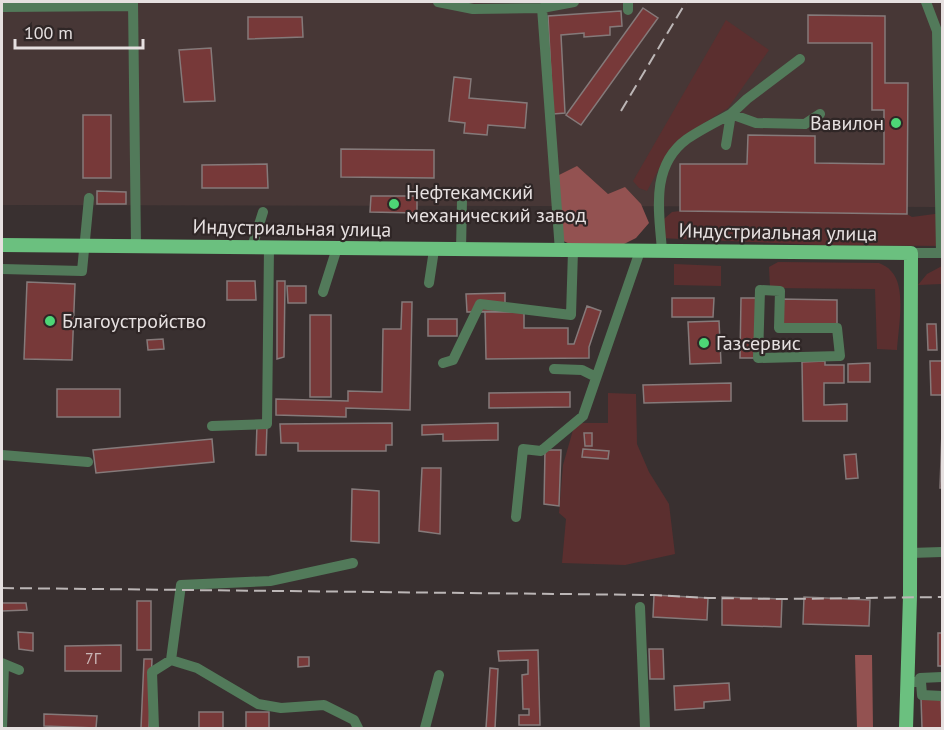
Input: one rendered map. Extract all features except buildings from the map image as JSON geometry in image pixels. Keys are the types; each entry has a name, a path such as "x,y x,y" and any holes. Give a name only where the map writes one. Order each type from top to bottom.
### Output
{"main road":[{"name":"Индустриальная улица","path":"2,244 911,253"},
{"path":"906,729 914,682 910,553 911,253"}],"street":[{"path":"438,2 473,9 542,8 574,2"},
{"path":"926,2 937,32 942,253"},
{"path":"2,7 133,4 136,246"},
{"path":"443,363 453,360 480,304 571,315 542,8"},
{"path":"662,250 658,193 667,160 685,140 731,114 800,58"},
{"path":"731,114 756,123 805,124 820,114"},
{"path":"726,145 731,114"},
{"path":"2,269 82,271 89,198"},
{"path":"461,250 462,200"},
{"path":"252,247 263,212"},
{"path":"212,426 267,424 269,247"},
{"path":"323,292 337,248"},
{"path":"429,284 434,250"},
{"path":"516,517 523,449 541,451 583,416 640,250"},
{"name":"Индустриальная улица","path":"911,253 942,253"},
{"path":"760,290 780,291 779,328 837,328 840,356 758,358 760,290"},
{"path":"554,369 582,370 596,377"},
{"path":"2,455 88,462"},
{"path":"910,553 942,552"},
{"path":"171,660 181,585 270,581 353,563"},
{"path":"640,608 645,729"},
{"path":"154,729 152,672 171,660 198,668 258,704 281,708 324,705 354,720 358,729"},
{"path":"2,729 3,664 19,670"},
{"path":"425,729 439,675"},
{"path":"942,677 920,678 914,682 922,695 942,696"}],"shaded area":[{"path":"2,2 942,2 942,207 2,205"},
{"path":"726,20 769,50 728,108 682,137 668,152 647,191 639,188 633,181"},
{"path":"577,166 608,194 625,187 641,204 649,223 636,238 622,245 572,245 557,238 553,178"},
{"path":"672,212 907,214 912,217 942,213 942,246 823,245 659,238 658,224"},
{"path":"778,262 879,263 887,267 896,278 899,287 900,320 897,350 877,349 875,289 770,288 769,267"},
{"path":"674,264 721,266 721,286 674,285"},
{"path":"942,266 942,284 918,285 927,274"},
{"path":"608,393 636,394 637,444 649,472 669,504 675,554 625,565 562,563 566,519 559,513 563,465 575,423 608,423"},
{"path":"855,655 872,655 873,728 857,728"}],"railway":[{"path":"621,111 686,2"},
{"path":"2,588 654,595 782,599 942,597"}],"place":[{"name":"Вавилон","path":"896,123"},
{"name":"Нефтекамский механический завод","path":"394,204"},
{"name":"Благоустройство","path":"50,321"},
{"name":"Газсервис","path":"704,343"}]}
